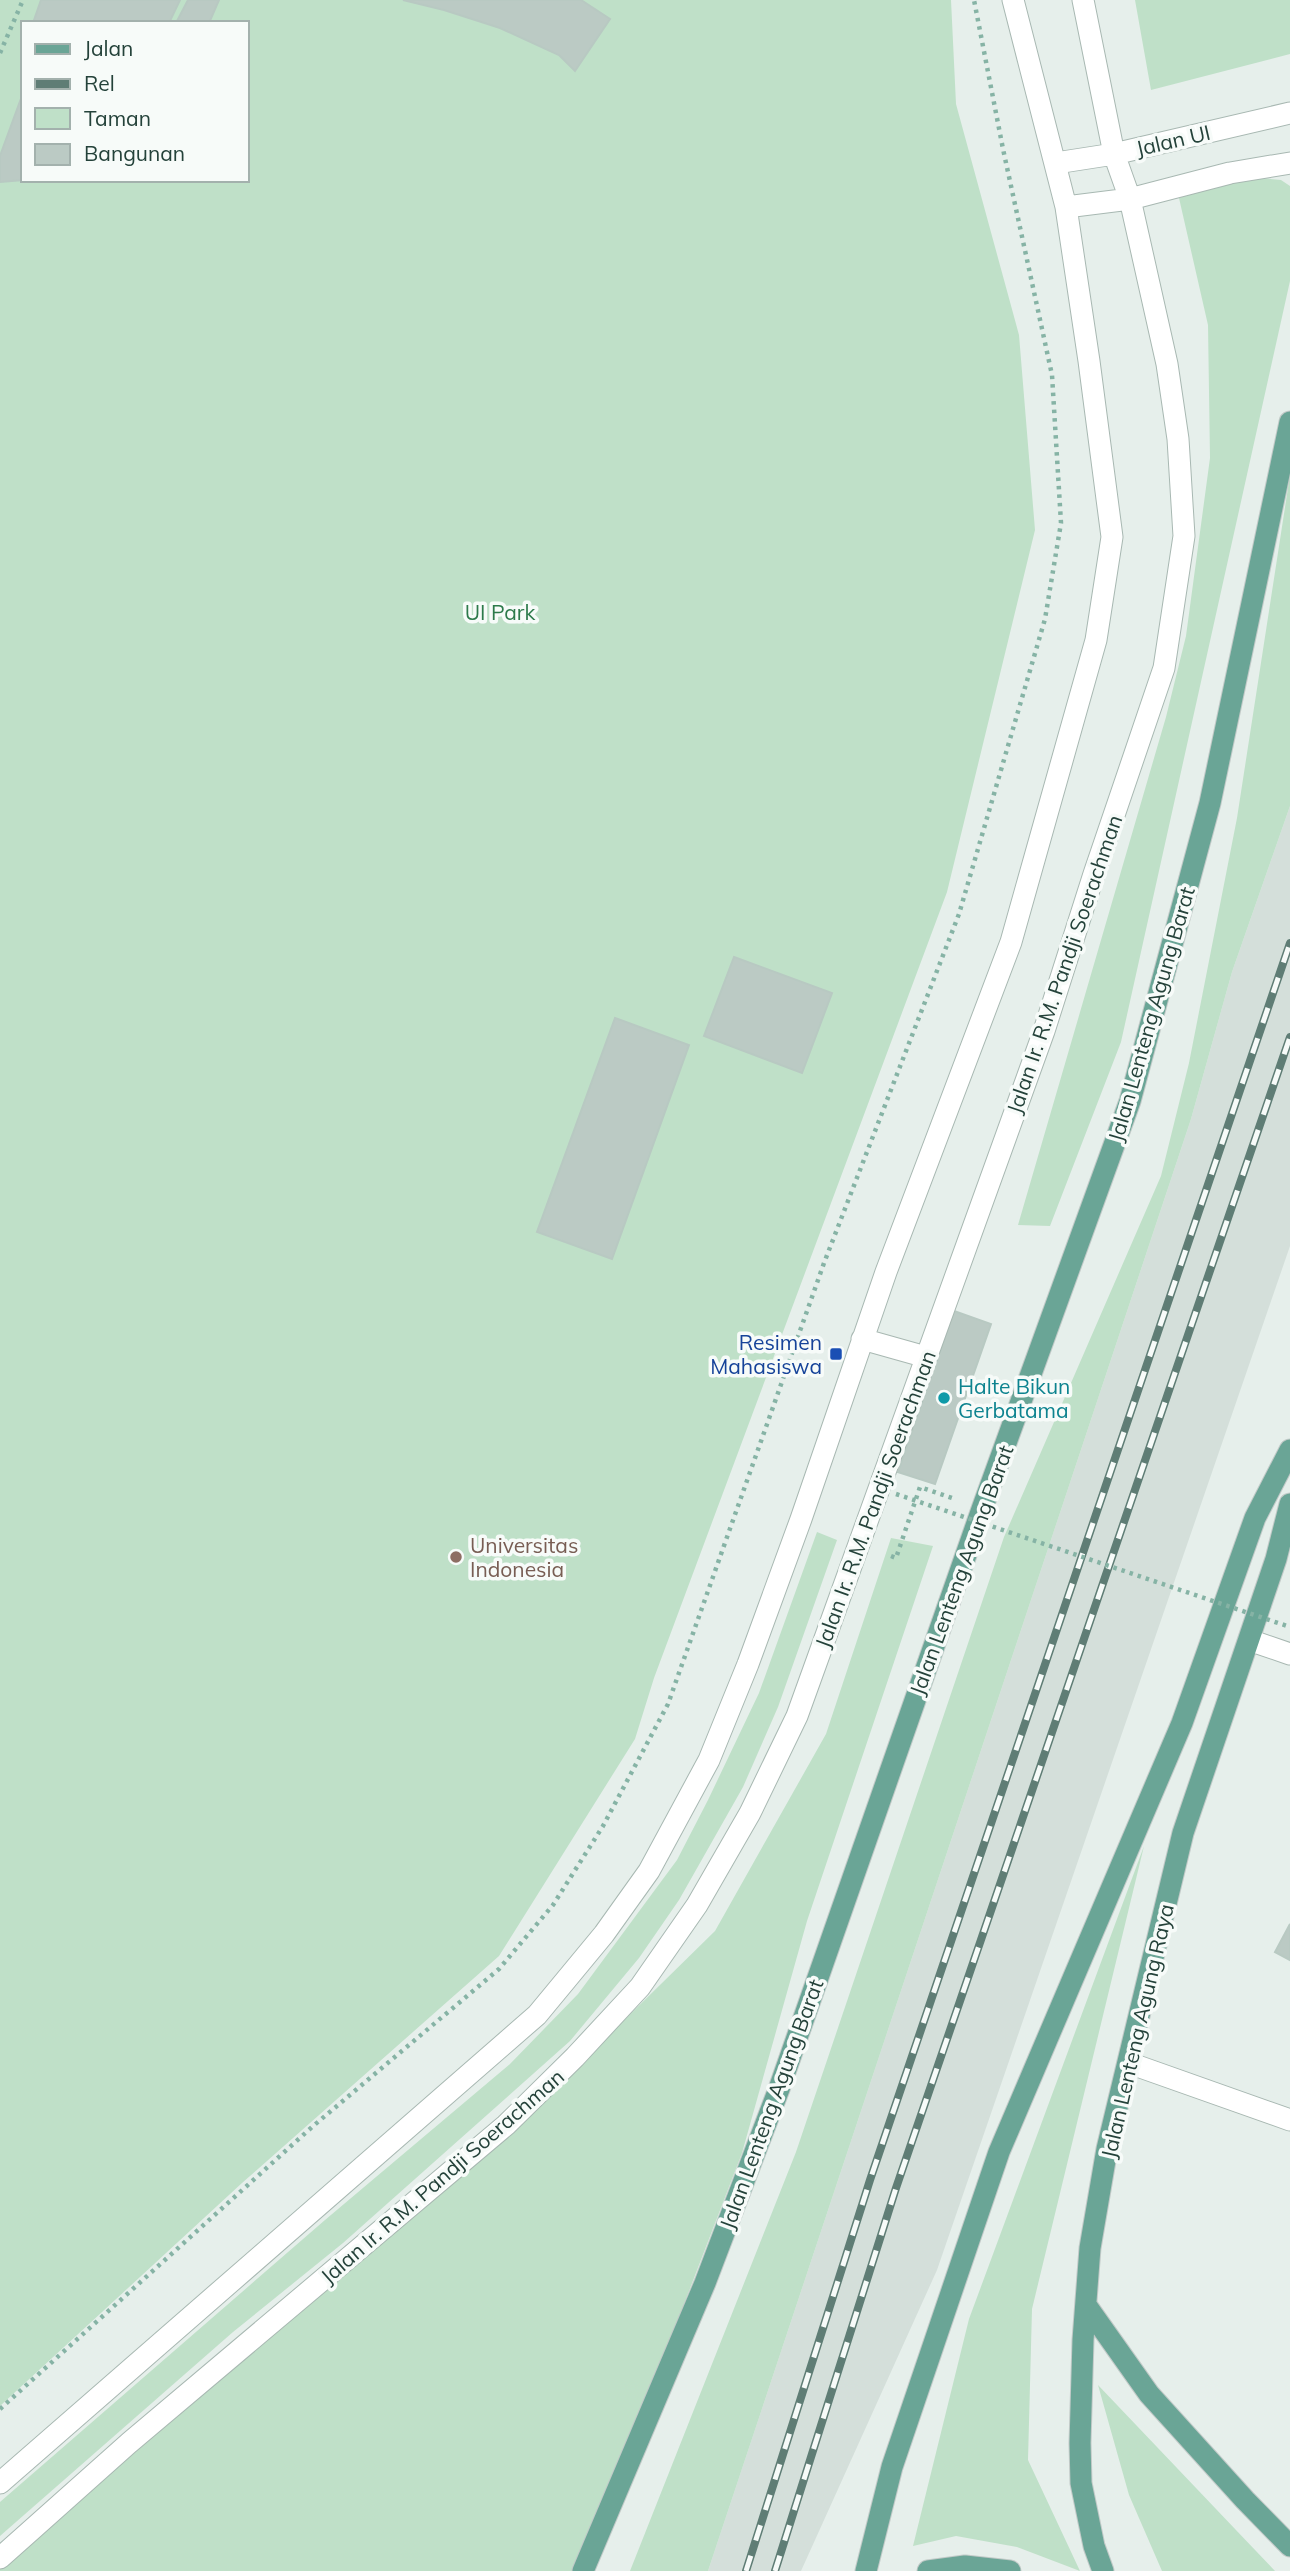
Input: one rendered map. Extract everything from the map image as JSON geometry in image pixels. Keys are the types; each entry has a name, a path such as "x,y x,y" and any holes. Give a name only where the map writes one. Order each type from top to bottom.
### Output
{"main road":[{"name":"Jalan Lenteng Agung Barat","path":"583,2571 705,2283 779,2089 982,1509 1130,1101 1210,803 1290,422"},
{"path":"866,2571 892,2467 999,2152 1182,1723 1255,1518 1290,1450"},
{"name":"Jalan Lenteng Agung Raya","path":"1103,2571 1094,2546 1081,2483 1080,2443 1090,2248 1107,2149 1183,1833 1250,1640 1290,1504"},
{"path":"1086,2305 1149,2394 1290,2546"},
{"path":"928,2571 965,2567 1010,2571"}],"street":[{"path":"0,2483 537,2015 604,1934 649,1871 709,1760 748,1664 797,1531 862,1339 1011,942 1097,640 1112,537 1066,207 1013,0"},
{"name":"Jalan Ir. R.M. Pandji Soerachman","path":"0,2558 150,2425 506,2125 566,2067 640,1987 697,1905 750,1813 797,1716 1044,1031 1164,668 1184,536 1178,439 1167,363 1130,198 1114,154 1083,0"},
{"name":"Jalan UI","path":"1056,163 1114,154 1290,113"},
{"path":"1066,207 1130,198 1230,173 1290,163"},
{"path":"862,1339 926,1357"},
{"path":"1250,1640 1290,1654"},
{"path":"1129,2063 1290,2120"}],"path":[{"path":"0,53 23,0"},
{"path":"0,2409 312,2127 499,1969 552,1905 603,1826 668,1704 824,1263 959,914 1045,619 1061,523 1052,375 974,0"},
{"path":"886,1554 897,1558 920,1487 982,1509"},
{"path":"892,1505 896,1494 1290,1627"}],"shaded area":[{"path":"1290,806 1290,1246 937,2270 801,2571 708,2571 1191,1119 1232,972"}],"green space":[{"name":"UI Park","path":"0,0 951,0 956,104 1019,335 1035,530 947,892 654,1678 635,1739 499,1956 242,2183 0,2406"},
{"path":"1135,0 1290,0 1290,54 1151,90"},
{"path":"1241,176 1281,180 1290,186 1290,281 1121,1042 1050,1226 1018,1225 1166,717 1186,636 1210,458 1208,325 1179,198"},
{"path":"1290,475 1290,806 1232,972 1191,1119 708,2571 630,2571 796,2152 1004,1537 1161,1176 1189,1063 1237,818"},
{"path":"817,1532 837,1540 778,1707 743,1787 679,1900 639,1958 570,2041 343,2243 233,2332 0,2536 0,2502 325,2220 510,2064 578,1994 677,1860 759,1693"},
{"path":"891,1538 933,1546 807,1921 742,2153 613,2489 578,2571 0,2571 0,2567 499,2143 715,1931 826,1734"},
{"path":"1144,1846 1032,2309 1028,2460 1080,2571 1017,2547 956,2536 913,2546 969,2319"},
{"path":"1098,2385 1275,2571 1162,2571 1129,2495"}],"building":[{"path":"41,0 180,0 170,21 34,21"},
{"path":"188,0 219,0 210,21 177,21"},
{"path":"403,0 581,0 610,19 575,71 559,55 500,28"},
{"path":"21,98 21,180 0,182 0,156"},
{"path":"734,957 832,993 802,1073 704,1036"},
{"path":"615,1018 689,1045 612,1259 537,1232"},
{"name":"Halte Bikun Gerbatama","path":"954,1311 991,1324 935,1484 898,1472"},
{"path":"1290,1924 1290,1960 1275,1952"}],"railway":[{"path":"746,2571 870,2180 1290,943"},
{"path":"775,2571 896,2188 1290,1037"}],"place":[{"name":"Resimen Mahasiswa","path":"836,1354"},
{"name":"Halte Bikun Gerbatama","path":"944,1398"},
{"name":"Universitas Indonesia","path":"456,1557"}]}
